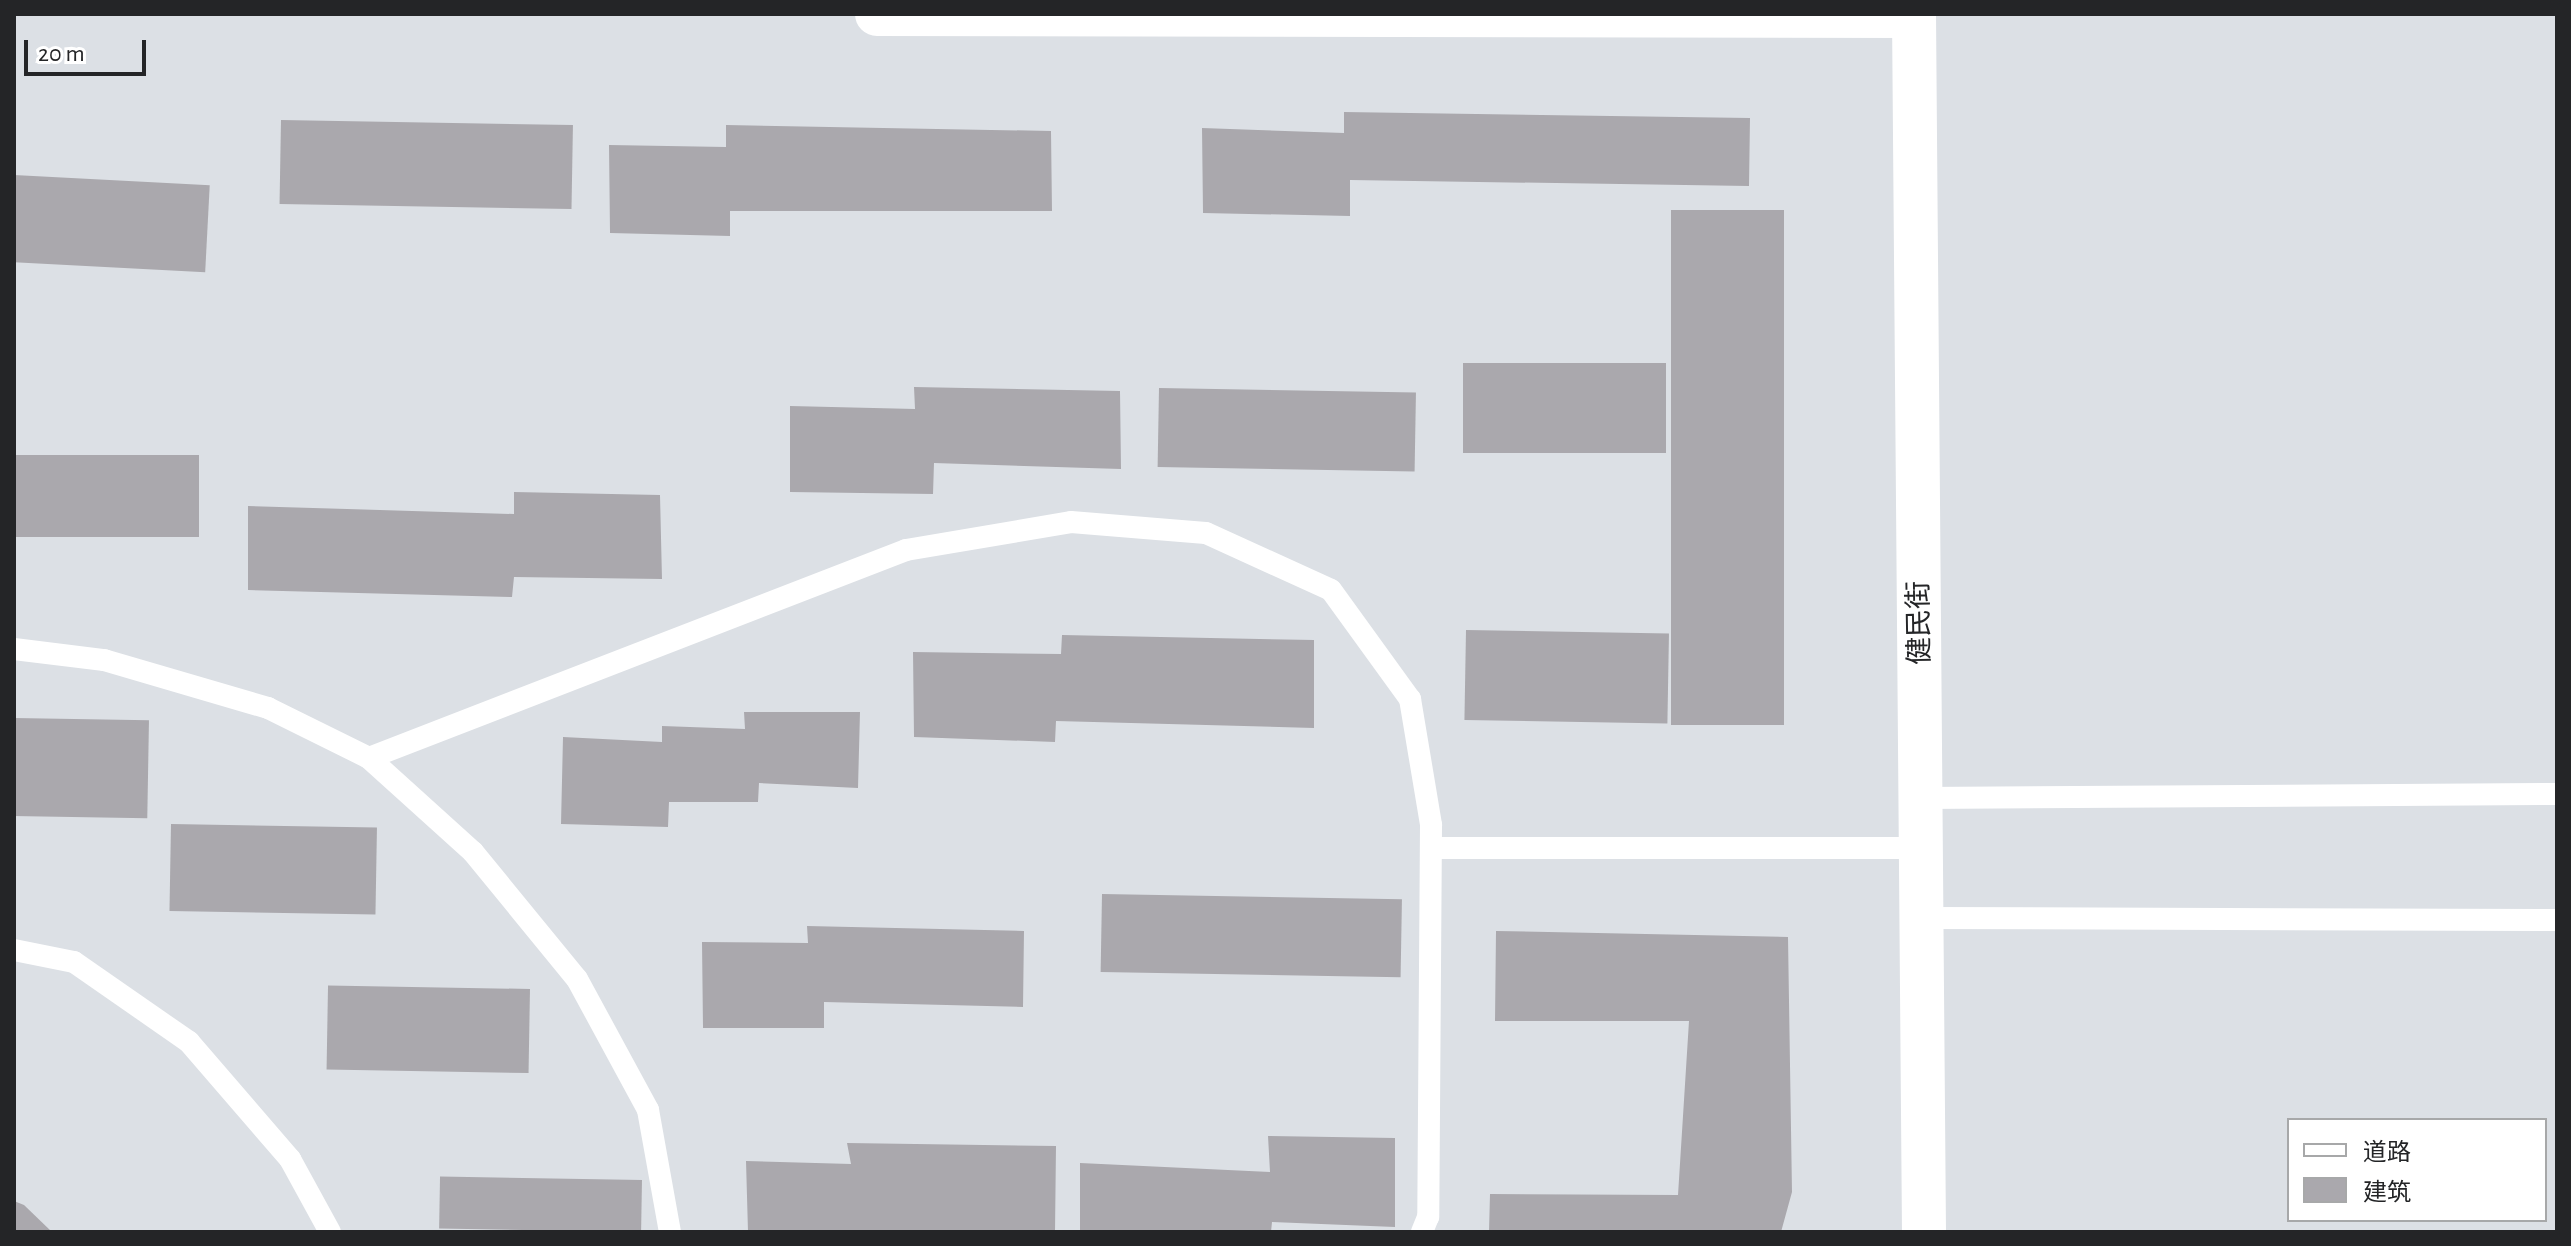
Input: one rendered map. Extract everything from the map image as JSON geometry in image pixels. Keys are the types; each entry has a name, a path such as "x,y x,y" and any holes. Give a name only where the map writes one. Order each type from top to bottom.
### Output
{"street":[{"path":"877,14 1914,15"},
{"name":"健民街","path":"1914,15 1924,918 1924,1232"}],"lane":[{"path":"369,758 906,550 1071,522 1206,533 1331,590 1410,699 1431,848 1428,1217 1422,1232"},
{"path":"14,649 104,660 268,708 369,758 473,852 577,979 648,1110 670,1232"},
{"path":"1922,798 2557,794"},
{"path":"1431,848 1923,848"},
{"path":"1924,918 2557,920"},
{"path":"14,950 74,962 189,1042 290,1159 330,1232"}],"building":[{"path":"1344,112 1750,118 1749,186 1350,180 1350,216 1203,213 1202,128 1344,133"},
{"path":"281,120 573,125 571,209 280,204"},
{"path":"726,125 1051,131 1052,211 730,211 730,236 610,233 609,145 726,147"},
{"path":"14,175 210,185 205,272 14,262"},
{"path":"1671,210 1784,210 1784,725 1671,725"},
{"path":"1463,363 1666,363 1666,453 1463,453"},
{"path":"914,387 1120,391 1121,469 934,463 933,494 790,492 790,406 915,409"},
{"path":"1159,388 1416,392 1415,471 1158,467"},
{"path":"14,455 199,455 199,537 14,537"},
{"path":"514,492 660,495 662,579 514,577 512,597 248,590 248,506 514,514"},
{"path":"1466,630 1669,634 1667,724 1464,720"},
{"path":"1062,635 1314,640 1314,728 1056,721 1055,742 914,737 913,652 1061,654"},
{"path":"744,712 860,712 858,788 759,783 758,802 669,802 668,827 561,824 563,737 662,742 662,726 745,729"},
{"path":"14,718 149,720 147,818 14,816"},
{"path":"171,824 377,828 375,915 169,911"},
{"path":"1102,894 1402,899 1401,977 1101,972"},
{"path":"807,926 1024,931 1023,1007 824,1002 824,1028 703,1028 702,942 808,943"},
{"path":"1496,931 1788,937 1792,1192 1781,1232 1489,1232 1490,1194 1678,1195 1689,1021 1495,1021"},
{"path":"328,985 530,989 529,1073 327,1069"},
{"path":"1268,1136 1395,1138 1395,1227 1272,1222 1271,1232 1080,1232 1080,1163 1270,1172"},
{"path":"847,1143 1056,1146 1055,1232 748,1232 746,1161 851,1164"},
{"path":"440,1176 642,1180 641,1232 439,1228"},
{"path":"14,1201 24,1205 52,1232 14,1232"}]}
